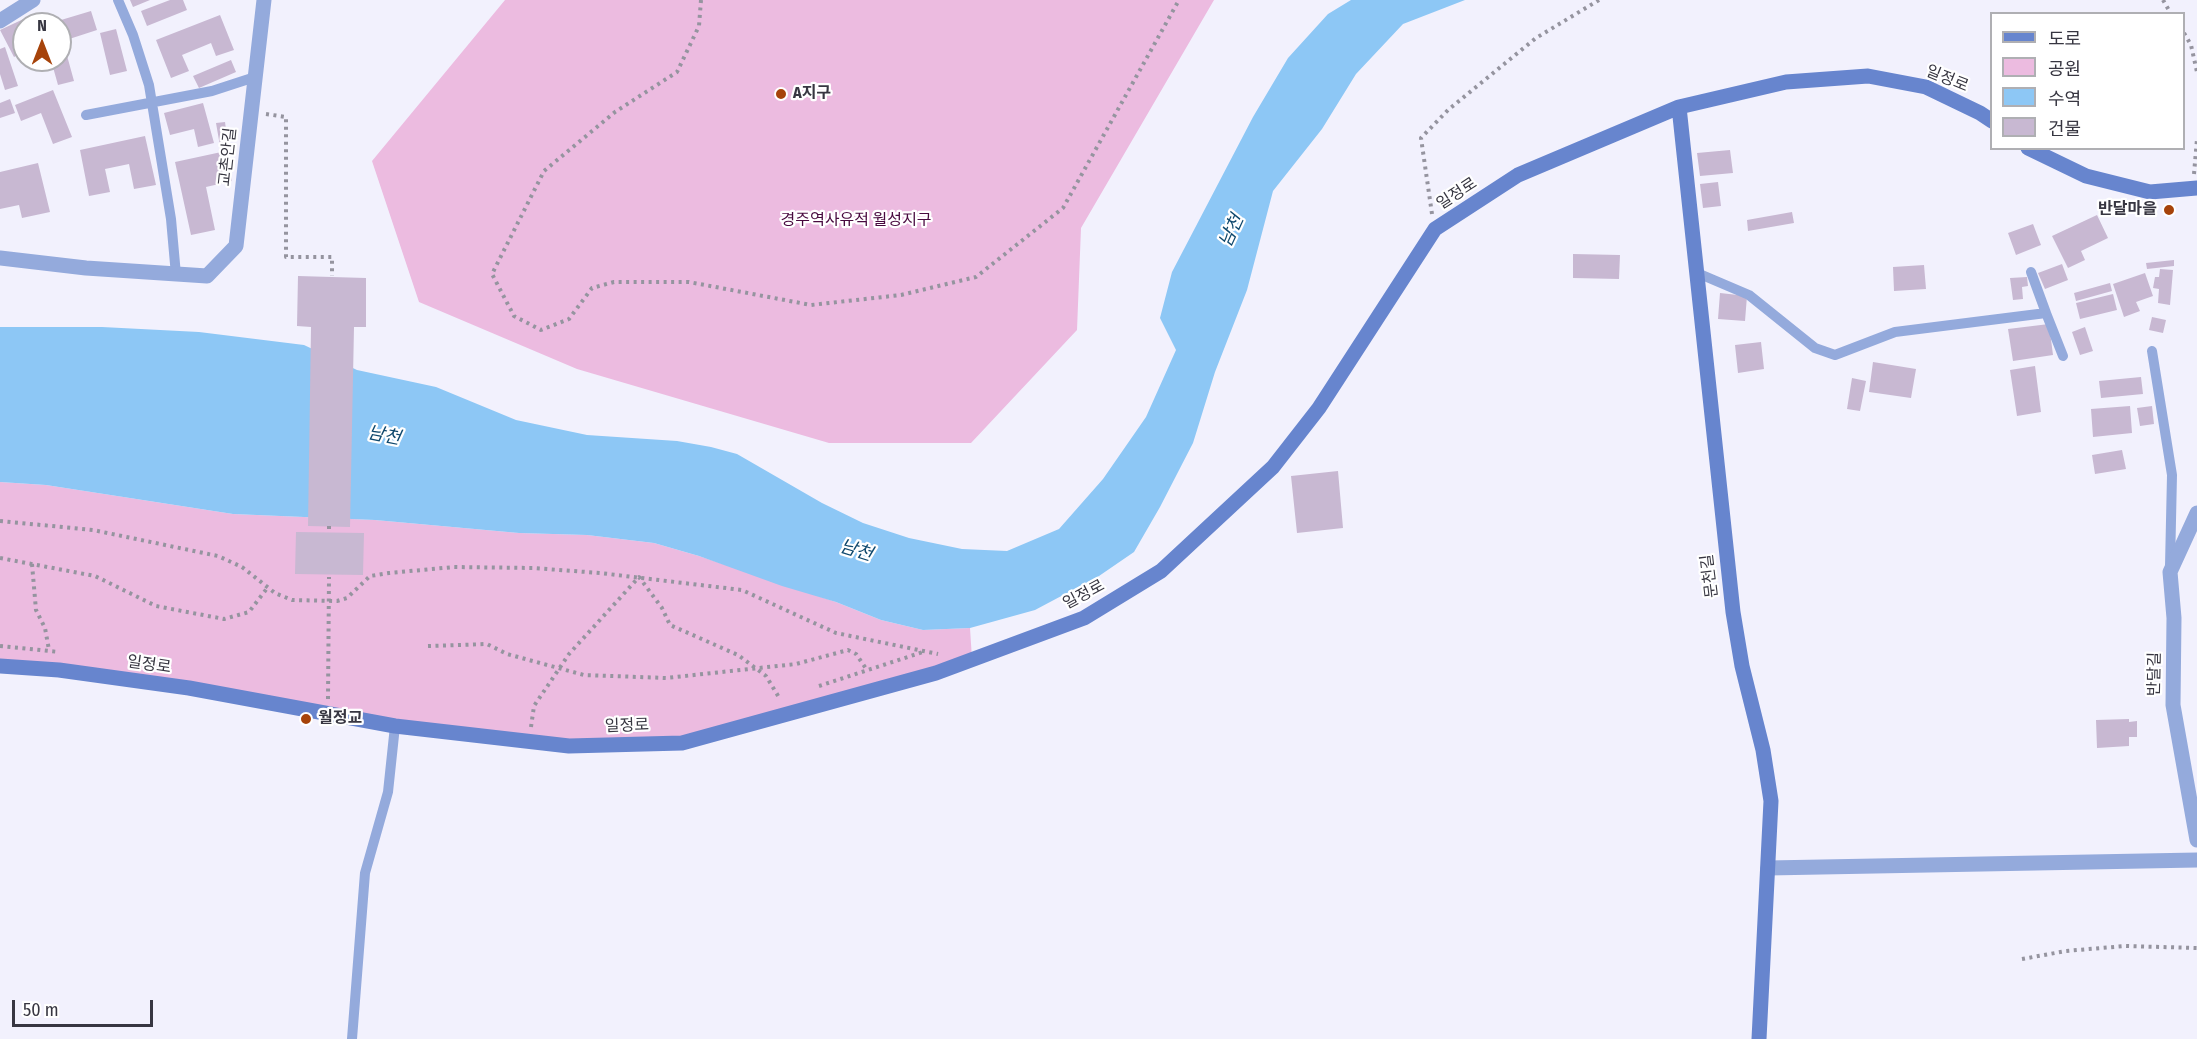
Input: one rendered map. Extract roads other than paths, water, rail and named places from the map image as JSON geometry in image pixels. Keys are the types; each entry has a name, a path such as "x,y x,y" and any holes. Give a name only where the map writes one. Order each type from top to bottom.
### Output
{"street":[{"path":"0,21 33,0"},
{"name":"교촌안길","path":"0,258 176,276 207,276 236,246 264,0"},
{"name":"일정로","path":"0,666 59,670 189,688 395,726 569,746 682,743 936,673 1084,618 1161,571 1273,467 1319,408 1435,230 1518,175 1679,107 1786,82 1868,76 1926,87 1990,120"},
{"name":"문천길","path":"1679,107 1733,612 1742,666 1763,750 1771,801 1759,1039"},
{"path":"2032,150 2086,176 2150,192 2195,188"},
{"name":"반달길","path":"2197,513 2170,572 2174,618 2173,705 2197,840"},
{"path":"1768,868 2197,860"}],"lane":[{"path":"118,0 133,35 152,102 171,219 176,276"},
{"path":"86,115 212,91 255,77"},
{"path":"1695,272 1749,295 1815,348 1835,355 1895,332 2046,313"},
{"path":"2031,272 2063,356"},
{"path":"2152,351 2172,475 2170,572"},
{"path":"352,1039 364,873 388,792 395,726"}],"water":[{"name":"남천","path":"1351,0 1465,0 1403,24 1356,74 1322,129 1273,191 1247,290 1215,372 1193,443 1134,552 1099,576 1035,610 970,628 923,630 881,620 836,602 654,543 587,535 519,533 375,520 233,514 46,485 0,482 0,327 102,327 199,332 304,345 357,370 436,387 516,420 587,435 677,441 737,454 822,503 863,523 909,538 962,549 1007,551 1059,529 1103,479 1146,417 1176,350 1160,318 1172,272 1253,117 1288,58 1328,14"}],"place":[{"name":"A지구","path":"781,94"},
{"name":"반달마을","path":"2169,210"},
{"name":"월정교","path":"306,719"}],"park label":[{"name":"경주역사유적 월성지구","path":"856,221"}]}
